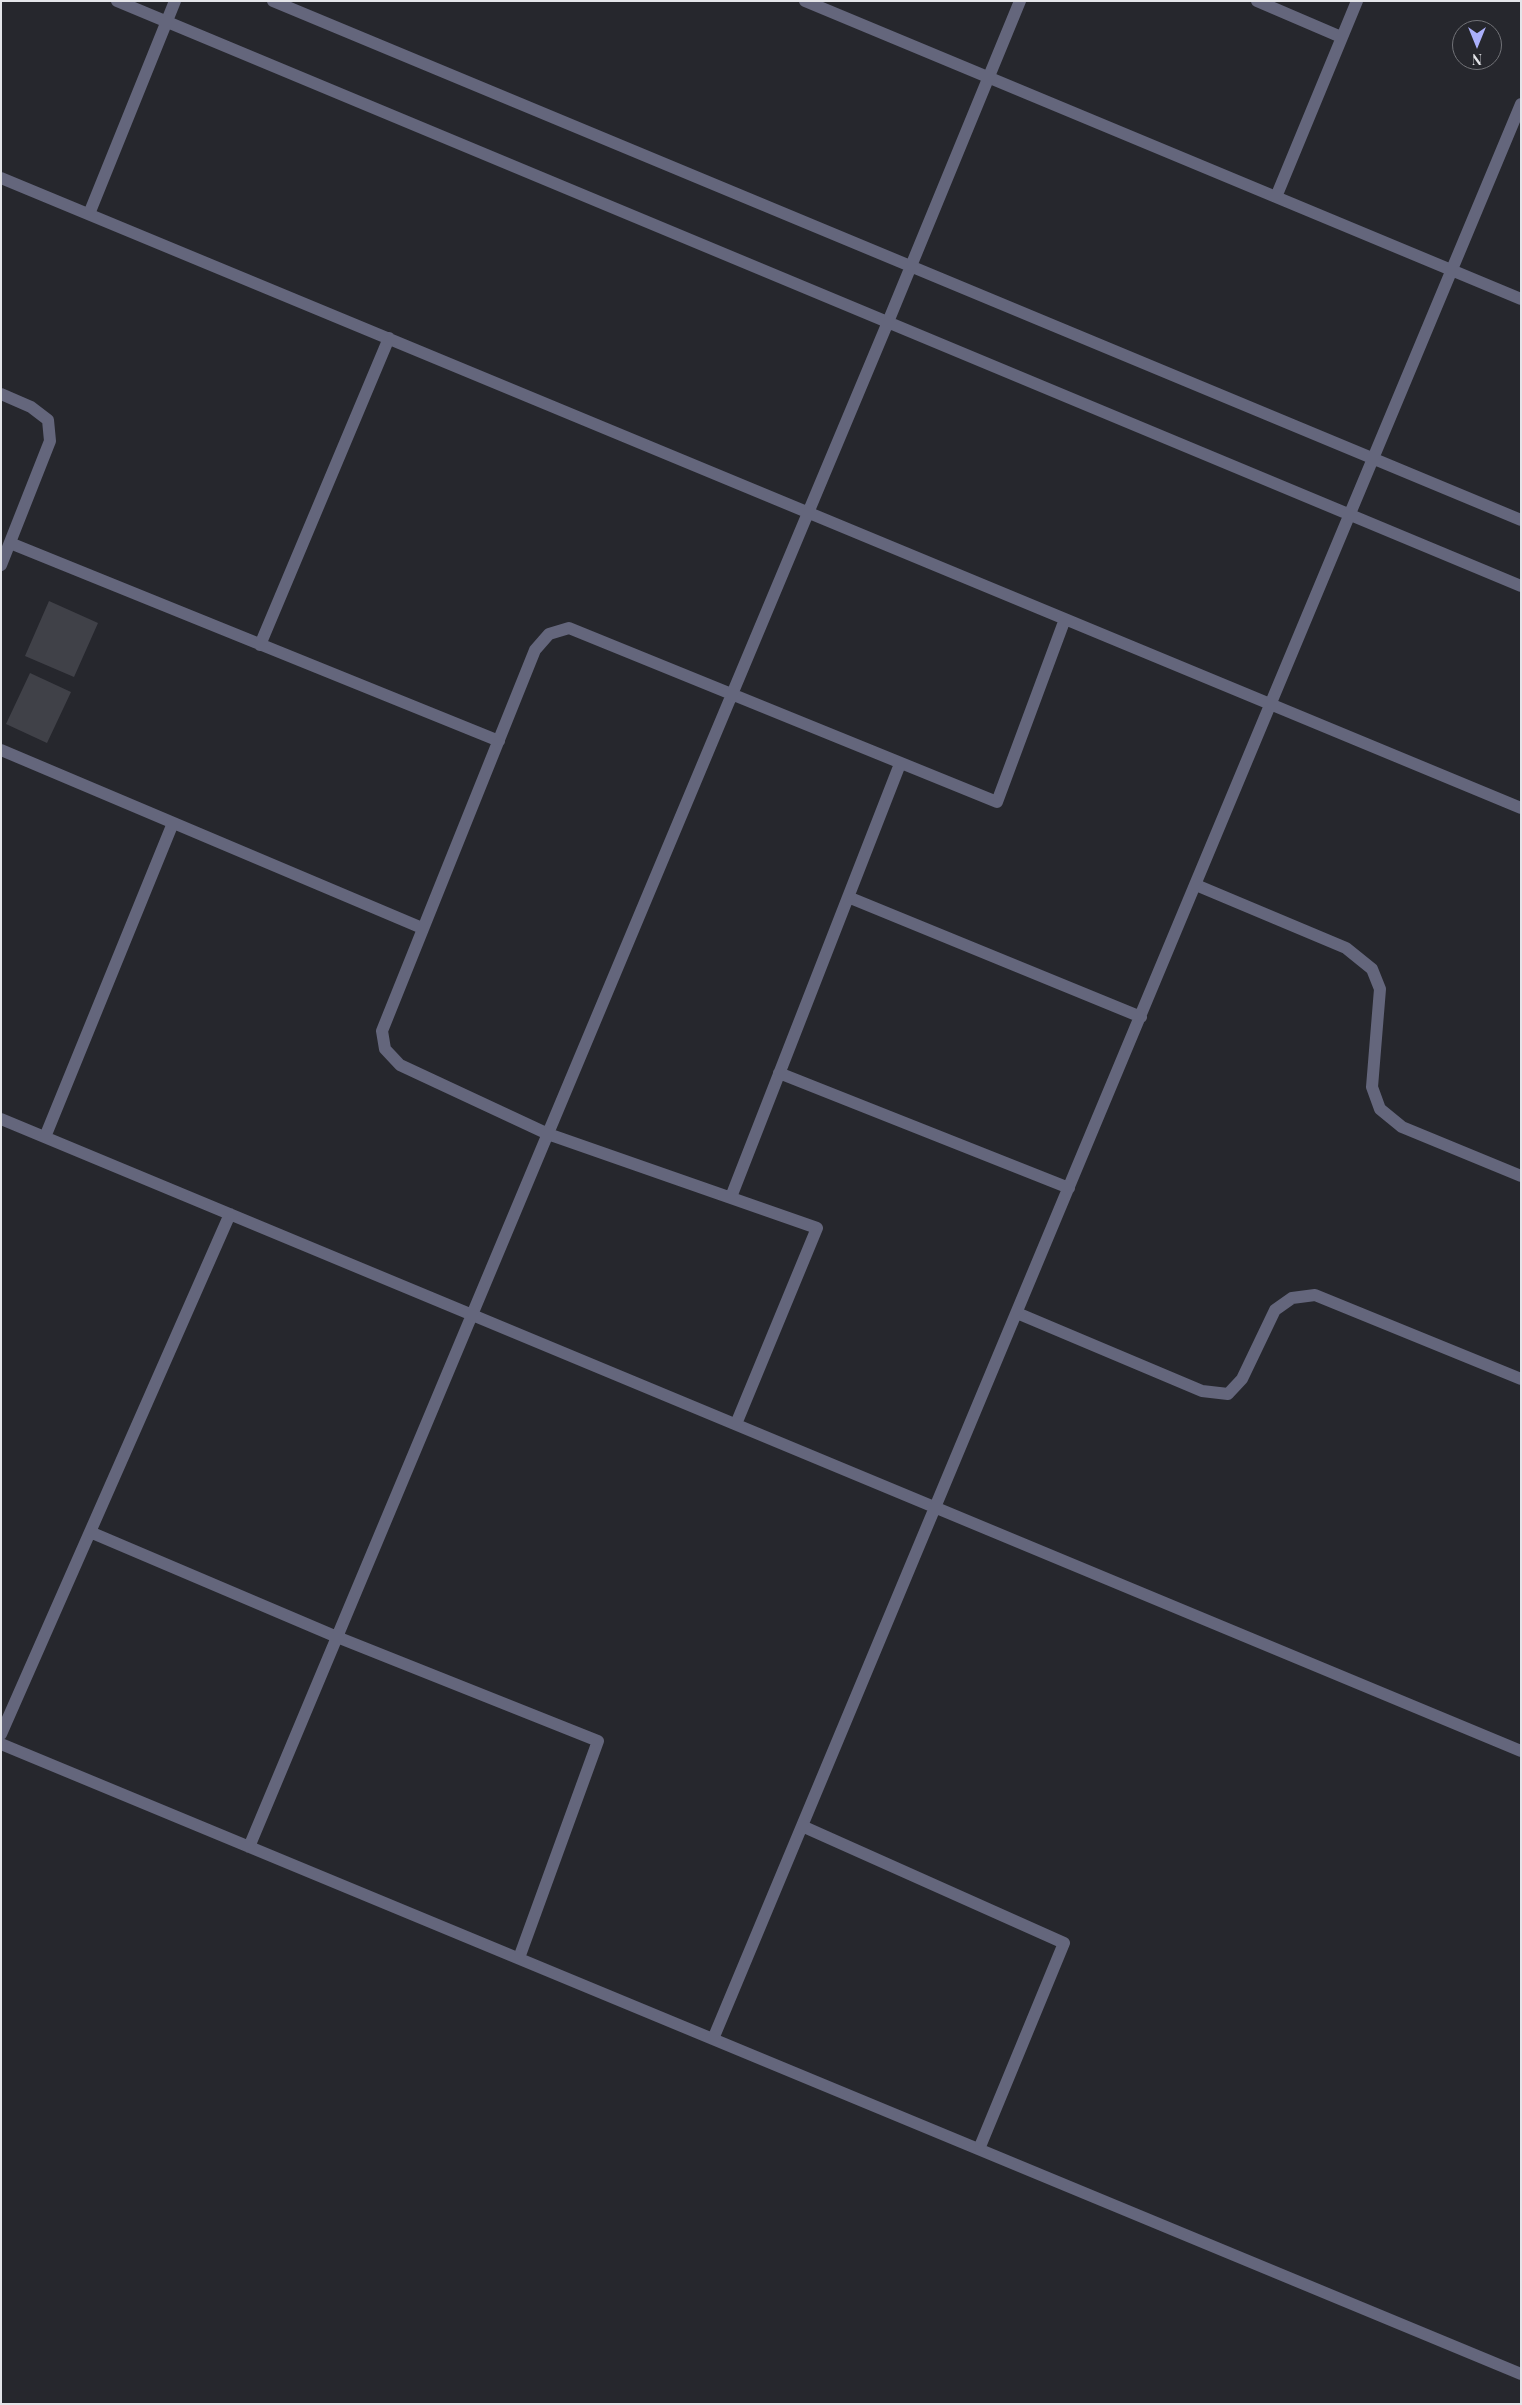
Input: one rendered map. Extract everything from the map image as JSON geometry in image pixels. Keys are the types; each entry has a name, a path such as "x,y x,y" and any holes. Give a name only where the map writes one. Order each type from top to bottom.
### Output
{"street":[{"path":"117,1 1521,586"},
{"path":"89,214 175,1"},
{"path":"273,1 1521,520"},
{"path":"805,1 1521,299"},
{"path":"249,1847 888,322 1020,1"},
{"path":"1257,1 1342,37"},
{"path":"1276,198 1357,1"},
{"path":"713,2039 1521,104"},
{"path":"1,178 1521,808"},
{"path":"260,645 389,338"},
{"path":"1,394 31,407 48,420 50,441 1,565"},
{"path":"10,543 499,741"},
{"path":"736,1424 817,1228 731,1196 548,1134 400,1065 386,1049 382,1031 535,650 549,634 569,628 997,802 1065,619"},
{"path":"1,750 422,928"},
{"path":"731,1196 900,764"},
{"path":"45,1137 173,823"},
{"path":"1196,885 1346,948 1372,969 1380,989 1372,1086 1380,1109 1402,1127 1521,1176"},
{"path":"848,897 1141,1017"},
{"path":"779,1073 1069,1188"},
{"path":"1,1119 1521,1751"},
{"path":"1,1734 230,1214"},
{"path":"1017,1313 1202,1391 1228,1394 1242,1379 1275,1310 1292,1298 1315,1295 1521,1379"},
{"path":"90,1532 337,1637 598,1741 519,1958"},
{"path":"1,1744 1521,2374"},
{"path":"802,1826 1064,1943 979,2149"}],"building":[{"path":"49,601 98,623 74,677 25,656"},
{"path":"30,673 71,692 47,743 6,724"}]}
